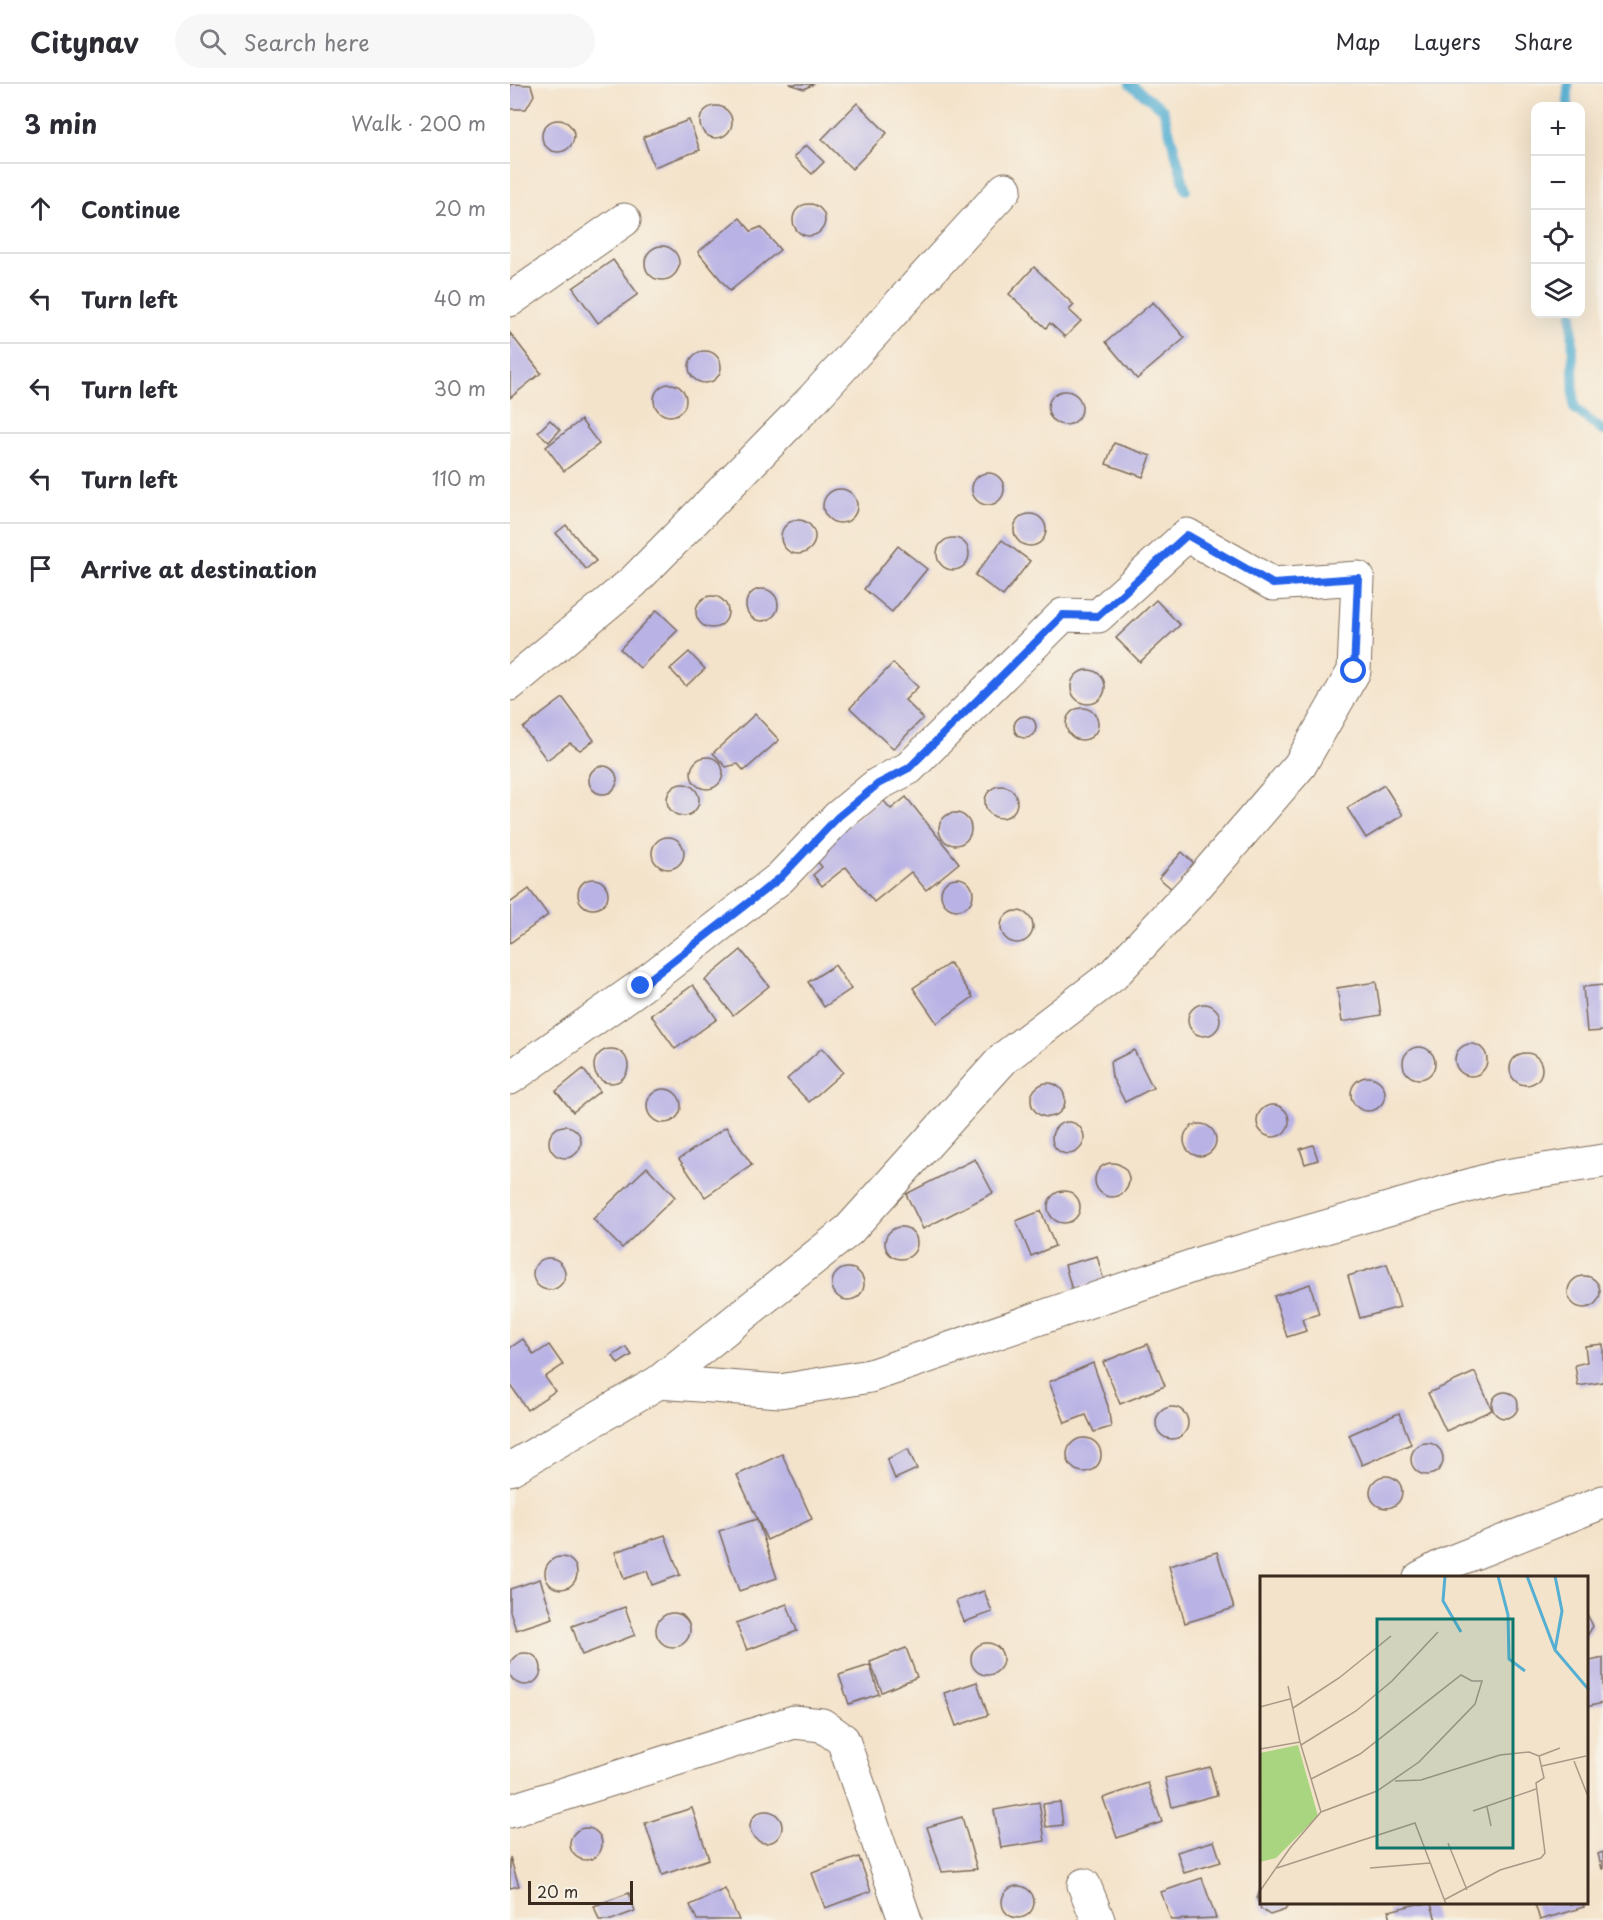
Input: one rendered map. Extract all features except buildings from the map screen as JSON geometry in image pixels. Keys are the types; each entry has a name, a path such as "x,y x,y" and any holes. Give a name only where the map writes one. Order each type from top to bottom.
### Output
{"street":[{"path":"510,684 633,582 813,399 1005,189"},
{"path":"510,300 624,220"},
{"path":"510,1078 641,986 780,878 838,817 878,784 909,768 1063,615 1098,616 1187,535 1273,584 1358,578 1354,671 1300,765 1197,885 1113,975 1004,1058 849,1230 659,1382 510,1469"},
{"path":"659,1382 780,1391 870,1376 1204,1262 1499,1178 1603,1161"},
{"path":"1424,1576 1446,1564 1603,1502"},
{"path":"510,1811 794,1722 822,1725 843,1740 905,1920"},
{"path":"1084,1885 1098,1920"}],"waterway":[{"path":"1130,84 1163,109 1186,190"},
{"path":"1568,84 1568,102"},
{"path":"1572,318 1574,408 1603,431"}],"route":[{"path":"641,986 780,878 804,849 878,784 909,768 1063,615 1098,616 1187,535 1273,584 1358,578 1354,671"}]}
